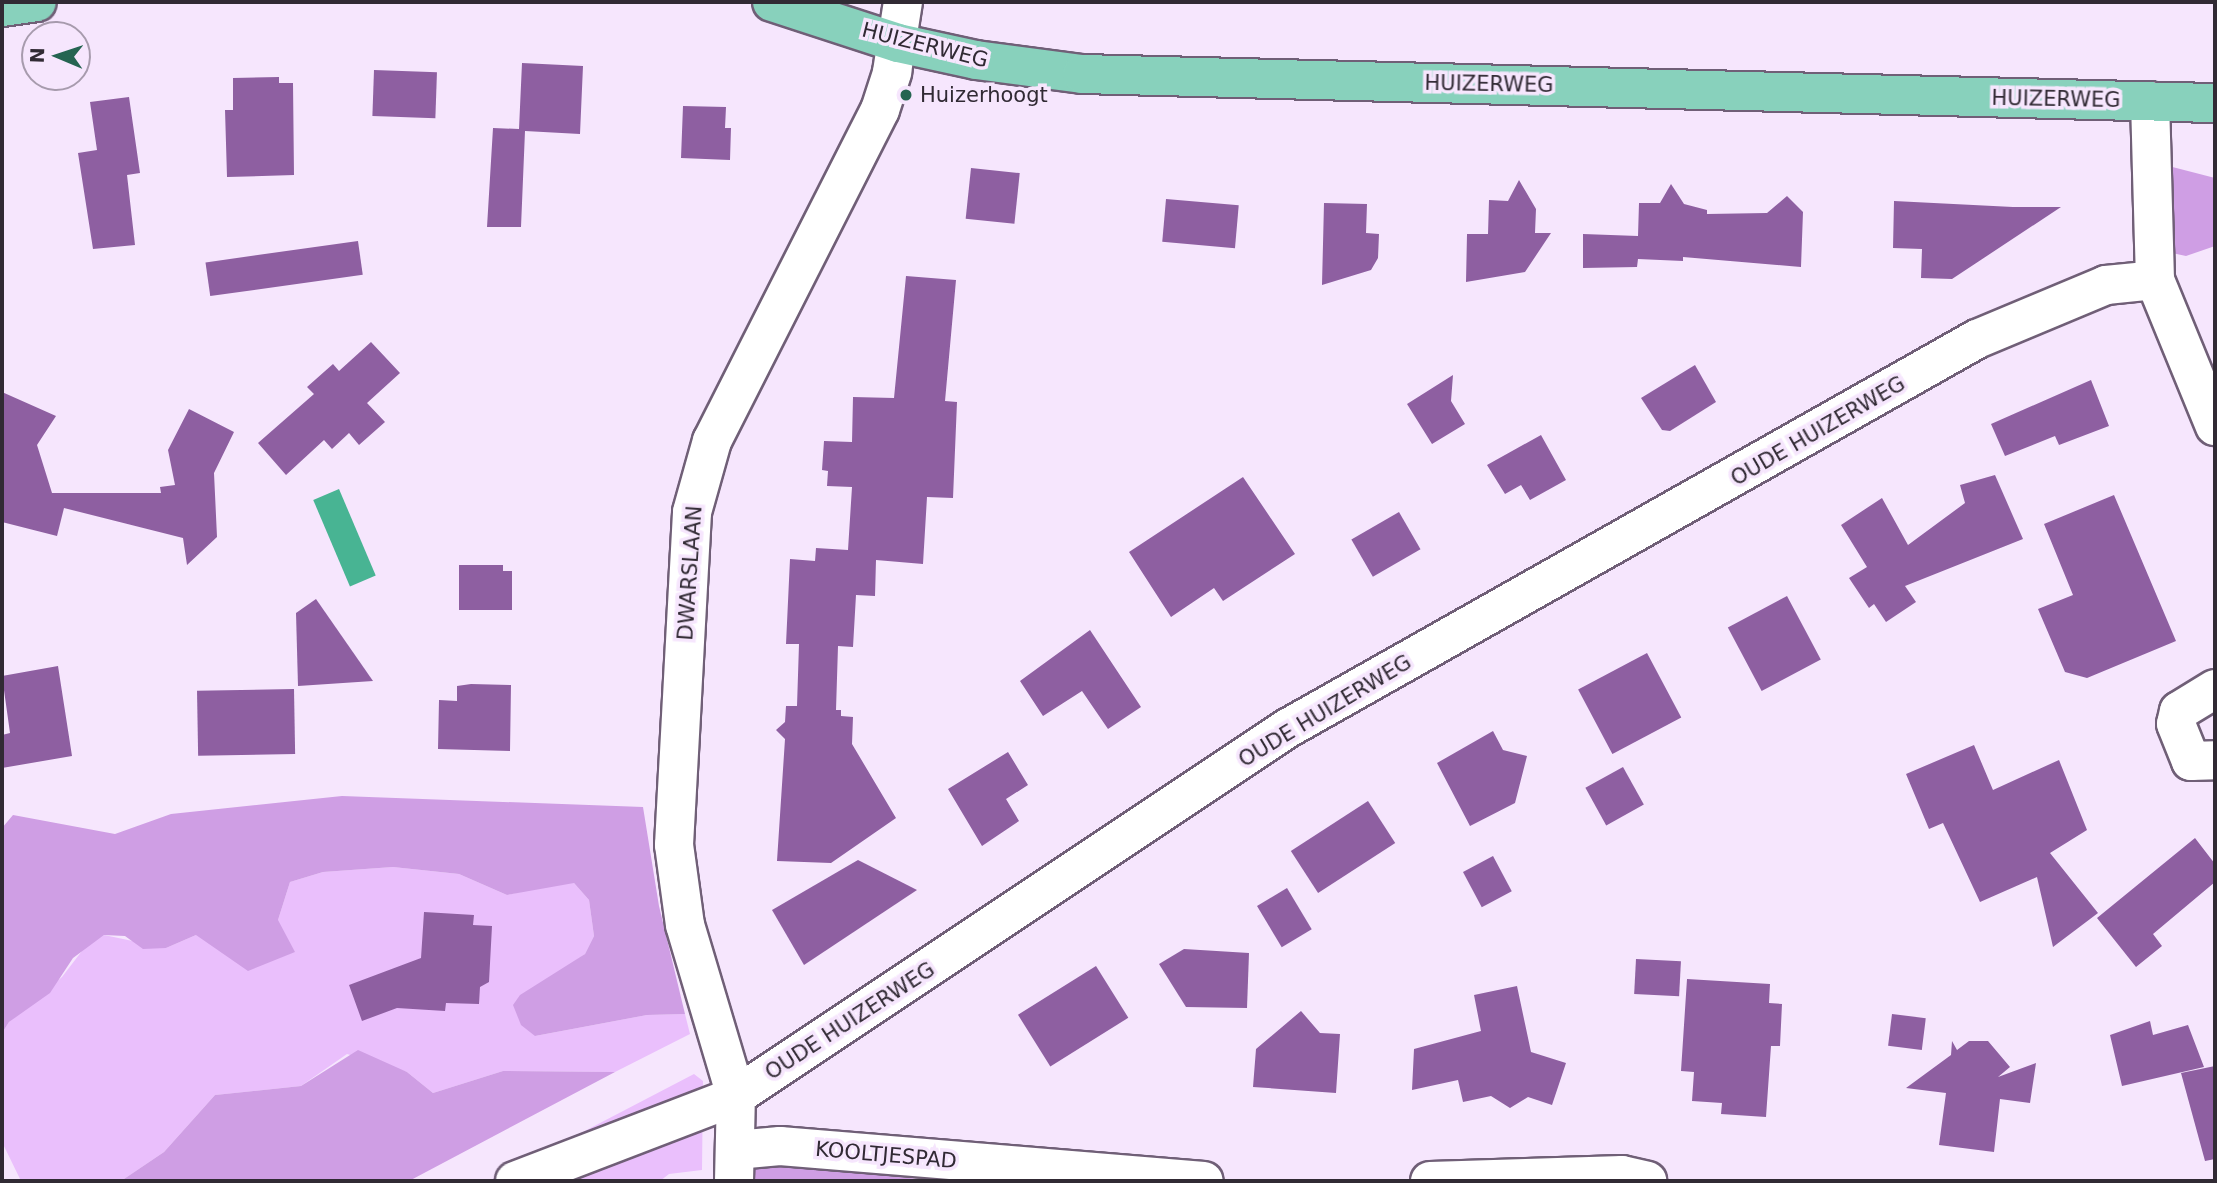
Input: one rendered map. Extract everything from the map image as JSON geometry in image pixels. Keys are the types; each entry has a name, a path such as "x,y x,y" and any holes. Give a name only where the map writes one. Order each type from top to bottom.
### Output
{"main road":[{"path":"2,7 37,2"},
{"name":"HUIZERWEG","path":"772,2 898,43 976,60 1082,74 2215,103"}],"street":[{"name":"DWARSLAAN","path":"735,1166 736,1096 685,925 674,845 692,512 712,441 880,110 898,43 903,2"},
{"path":"2150,101 2155,280 2215,426"},
{"name":"OUDE HUIZERWEG","path":"515,1181 736,1096 1288,728 1977,339 2106,285 2155,280"},
{"path":"2215,689 2179,711 2176,724 2190,761 2215,760"},
{"name":"KOOLTJESPAD","path":"735,1166 780,1146 1203,1181"},
{"path":"1430,1181 1622,1175 1647,1181"}],"shaded area":[{"path":"2157,163 2215,178 2215,246 2186,256 2172,253"},
{"path":"339,489 376,576 350,586 313,500"},
{"path":"342,796 643,807 659,906 685,1014 647,1015 535,1036 521,1025 513,1005 520,995 585,954 594,936 589,900 574,883 507,895 459,874 393,867 323,872 290,882 278,920 295,952 248,971 196,935 166,948 143,949 125,936 104,935 73,958 50,993 9,1022 2,1033 2,828 13,815 115,834 171,814"},
{"path":"393,867 459,874 507,895 563,882 574,883 589,900 594,936 585,954 562,971 535,1036 647,1015 685,1014 690,1034 615,1072 503,1071 433,1093 407,1072 347,1054 301,1086 215,1095 164,1152 121,1181 21,1181 2,1142 2,1033 9,1022 62,977 85,947 104,935 166,948 196,935 278,920 290,882 323,872"},
{"path":"358,1050 407,1072 433,1093 503,1071 615,1072 409,1181 121,1181 164,1152 215,1095 301,1086"},
{"path":"694,1074 703,1081 702,1170 669,1174 660,1181 489,1181"},
{"path":"751,1160 936,1181 746,1181"}],"building":[{"path":"522,63 583,66 580,134 525,131 521,227 487,227 493,128 519,129"},
{"path":"374,70 437,72 435,118 372,116"},
{"path":"279,77 279,83 293,83 294,175 227,177 225,110 233,110 233,78"},
{"path":"129,97 140,173 127,175 135,245 93,249 78,153 97,150 90,102"},
{"path":"683,106 726,107 725,128 731,128 730,160 681,158"},
{"path":"971,168 1020,173 1014,224 966,219"},
{"path":"1519,180 1536,209 1535,233 1551,233 1525,272 1466,282 1467,234 1488,234 1489,200 1508,201"},
{"path":"1671,184 1684,204 1707,210 1707,214 1767,213 1787,196 1803,212 1801,267 1683,257 1683,261 1638,259 1637,267 1583,268 1583,234 1638,236 1639,203 1660,203"},
{"path":"1166,199 1239,205 1235,248 1162,242"},
{"path":"1894,201 2061,207 1952,279 1921,278 1922,249 1893,248"},
{"path":"1324,203 1367,204 1366,233 1379,234 1378,258 1371,270 1322,285"},
{"path":"358,241 363,275 210,296 205,262"},
{"path":"906,276 956,280 945,401 957,402 953,498 927,497 923,564 876,560 875,596 856,595 853,647 838,646 836,710 841,710 841,716 853,717 852,744 896,818 831,863 777,861 785,739 776,730 785,722 786,706 797,706 799,644 786,644 790,559 815,561 816,548 848,550 852,487 827,486 828,471 822,470 824,441 852,442 853,397 894,398"},
{"path":"371,342 400,373 367,403 385,422 359,445 349,433 332,449 324,440 286,475 258,443 314,394 307,387 333,364 339,371"},
{"path":"1695,365 1716,402 1670,431 1662,430 1641,398"},
{"path":"1453,375 1451,401 1465,424 1432,444 1407,404"},
{"path":"2091,380 2109,426 2059,445 2055,436 2005,456 1991,424"},
{"path":"2,392 56,416 37,445 52,493 161,493 160,487 175,485 168,450 189,409 234,432 214,473 217,537 187,565 183,538 64,508 57,536 2,522"},
{"path":"1541,435 1566,480 1530,500 1521,485 1505,494 1487,465"},
{"path":"1995,475 2023,539 1905,586 1916,602 1886,622 1874,604 1869,608 1849,578 1867,567 1841,525 1882,498 1908,545 1965,503 1960,485"},
{"path":"1243,477 1295,554 1223,601 1214,588 1171,617 1129,552"},
{"path":"2114,495 2176,641 2087,678 2065,672 2038,609 2073,595 2044,524"},
{"path":"1399,512 1420,549 1373,577 1351,540"},
{"path":"459,565 503,565 503,571 512,571 512,610 459,610"},
{"path":"1787,596 1821,660 1762,691 1728,627"},
{"path":"316,599 373,681 298,686 296,613"},
{"path":"1090,630 1141,707 1108,729 1082,691 1043,716 1020,681"},
{"path":"1647,653 1681,717 1612,754 1578,690"},
{"path":"58,666 72,756 2,768 2,735 10,733 2,676"},
{"path":"511,685 510,751 438,749 439,700 457,701 457,686"},
{"path":"294,689 295,754 198,756 197,691"},
{"path":"1493,731 1503,750 1527,756 1515,803 1470,826 1437,763"},
{"path":"1974,745 1993,790 2059,760 2087,830 2050,853 2098,913 2053,947 2037,877 1980,902 1943,823 1929,829 1906,774"},
{"path":"1008,752 1028,785 1006,799 1019,821 982,846 948,789"},
{"path":"1623,767 1644,805 1606,825 1585,788"},
{"path":"1368,801 1395,843 1318,893 1291,851"},
{"path":"2195,838 2215,864 2215,882 2153,934 2162,946 2136,967 2097,918"},
{"path":"1493,856 1512,891 1482,907 1463,872"},
{"path":"858,860 917,890 804,965 772,910"},
{"path":"1287,888 1312,929 1282,947 1257,906"},
{"path":"424,912 474,915 473,925 492,926 489,982 480,987 479,1004 446,1003 445,1011 397,1008 362,1021 349,985 421,958"},
{"path":"1184,949 1249,953 1247,1008 1186,1007 1159,964"},
{"path":"1636,959 1681,961 1679,996 1634,994"},
{"path":"1096,966 1128,1018 1050,1066 1018,1015"},
{"path":"1687,979 1770,984 1769,1003 1782,1004 1780,1046 1771,1046 1766,1117 1721,1114 1722,1103 1692,1101 1694,1072 1681,1071"},
{"path":"1517,986 1531,1052 1566,1063 1552,1105 1528,1097 1510,1108 1491,1096 1463,1102 1458,1080 1412,1090 1414,1049 1481,1031 1474,995"},
{"path":"1301,1011 1320,1033 1340,1034 1336,1093 1253,1087 1256,1049"},
{"path":"1892,1014 1926,1018 1922,1050 1888,1046"},
{"path":"2150,1021 2153,1035 2188,1025 2204,1067 2122,1086 2110,1035"},
{"path":"1952,1041 1957,1050 1969,1041 1988,1041 2010,1067 1998,1077 2036,1063 2030,1103 2000,1099 1994,1152 1939,1145 1946,1093 1906,1088 1951,1055"},
{"path":"2215,1066 2215,1159 2205,1161 2181,1073"}],"place":[{"name":"Huizerhoogt","path":"906,95"}]}
